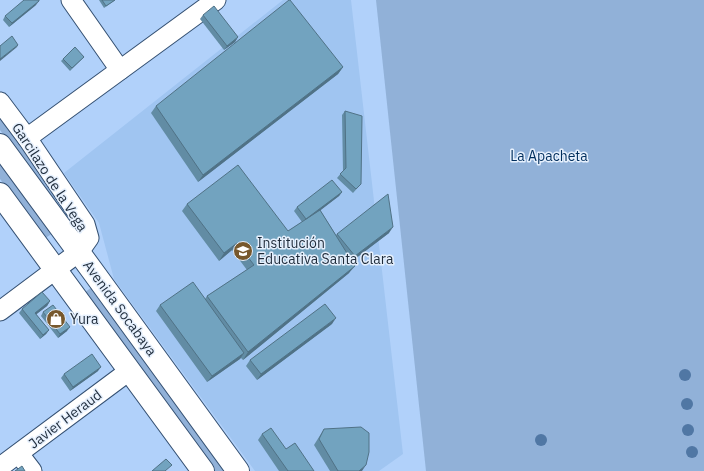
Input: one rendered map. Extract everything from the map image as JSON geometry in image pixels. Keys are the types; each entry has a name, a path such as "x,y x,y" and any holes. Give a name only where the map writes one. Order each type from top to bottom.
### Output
{"main road":[{"name":"Avenida Socabaya","path":"0,145 238,471"},
{"path":"0,194 203,471"}],"street":[{"path":"71,0 120,70"},
{"path":"27,138 209,2"},
{"name":"Garcilazo de la Vega","path":"0,102 27,138 85,224 89,238 79,252"},
{"path":"0,311 79,252"},
{"name":"Javier Heraud","path":"0,467 129,371"},
{"path":"19,454 32,471"}],"shaded area":[{"name":"Institución Educativa Santa Clara","path":"283,0 351,0 403,454 379,471 255,471 114,279 99,223 64,173"}],"green space":[{"name":"La Apacheta","path":"376,0 704,0 704,471 426,471"},
{"path":"0,117 74,220 69,224 0,130"},
{"path":"0,160 53,233 44,239 0,179"},
{"path":"92,287 225,471 214,471 84,293"}],"building":[{"path":"24,0 39,1 12,23 5,16"},
{"path":"102,0 115,0 106,6"},
{"path":"289,0 343,67 203,175 156,106"},
{"path":"214,6 238,37 227,46 203,15"},
{"path":"12,36 18,45 0,59 0,46"},
{"path":"75,47 84,57 72,68 63,59"},
{"path":"345,111 362,116 361,184 356,189 340,174 346,168"},
{"path":"238,165 288,231 320,210 355,266 248,352 207,296 254,265 237,243 224,253 187,204"},
{"path":"332,180 342,192 306,219 297,207"},
{"path":"388,194 393,227 355,256 337,234"},
{"path":"193,282 244,353 212,376 160,305"},
{"path":"42,292 50,301 35,313 49,330 43,335 22,309"},
{"path":"325,304 336,318 261,374 250,360"},
{"path":"53,305 70,327 60,334 43,312"},
{"path":"92,354 101,367 73,387 64,374"},
{"path":"361,427 369,433 369,452 366,465 359,471 338,471 319,439 324,429"},
{"path":"271,428 286,449 295,443 314,471 288,471 262,434"},
{"path":"166,459 172,465 165,471 152,471"},
{"path":"22,466 25,471 15,471"}],"place":[{"name":"Institución Educativa Santa Clara","path":"243,251"},
{"name":"Yura","path":"56,319"}]}
